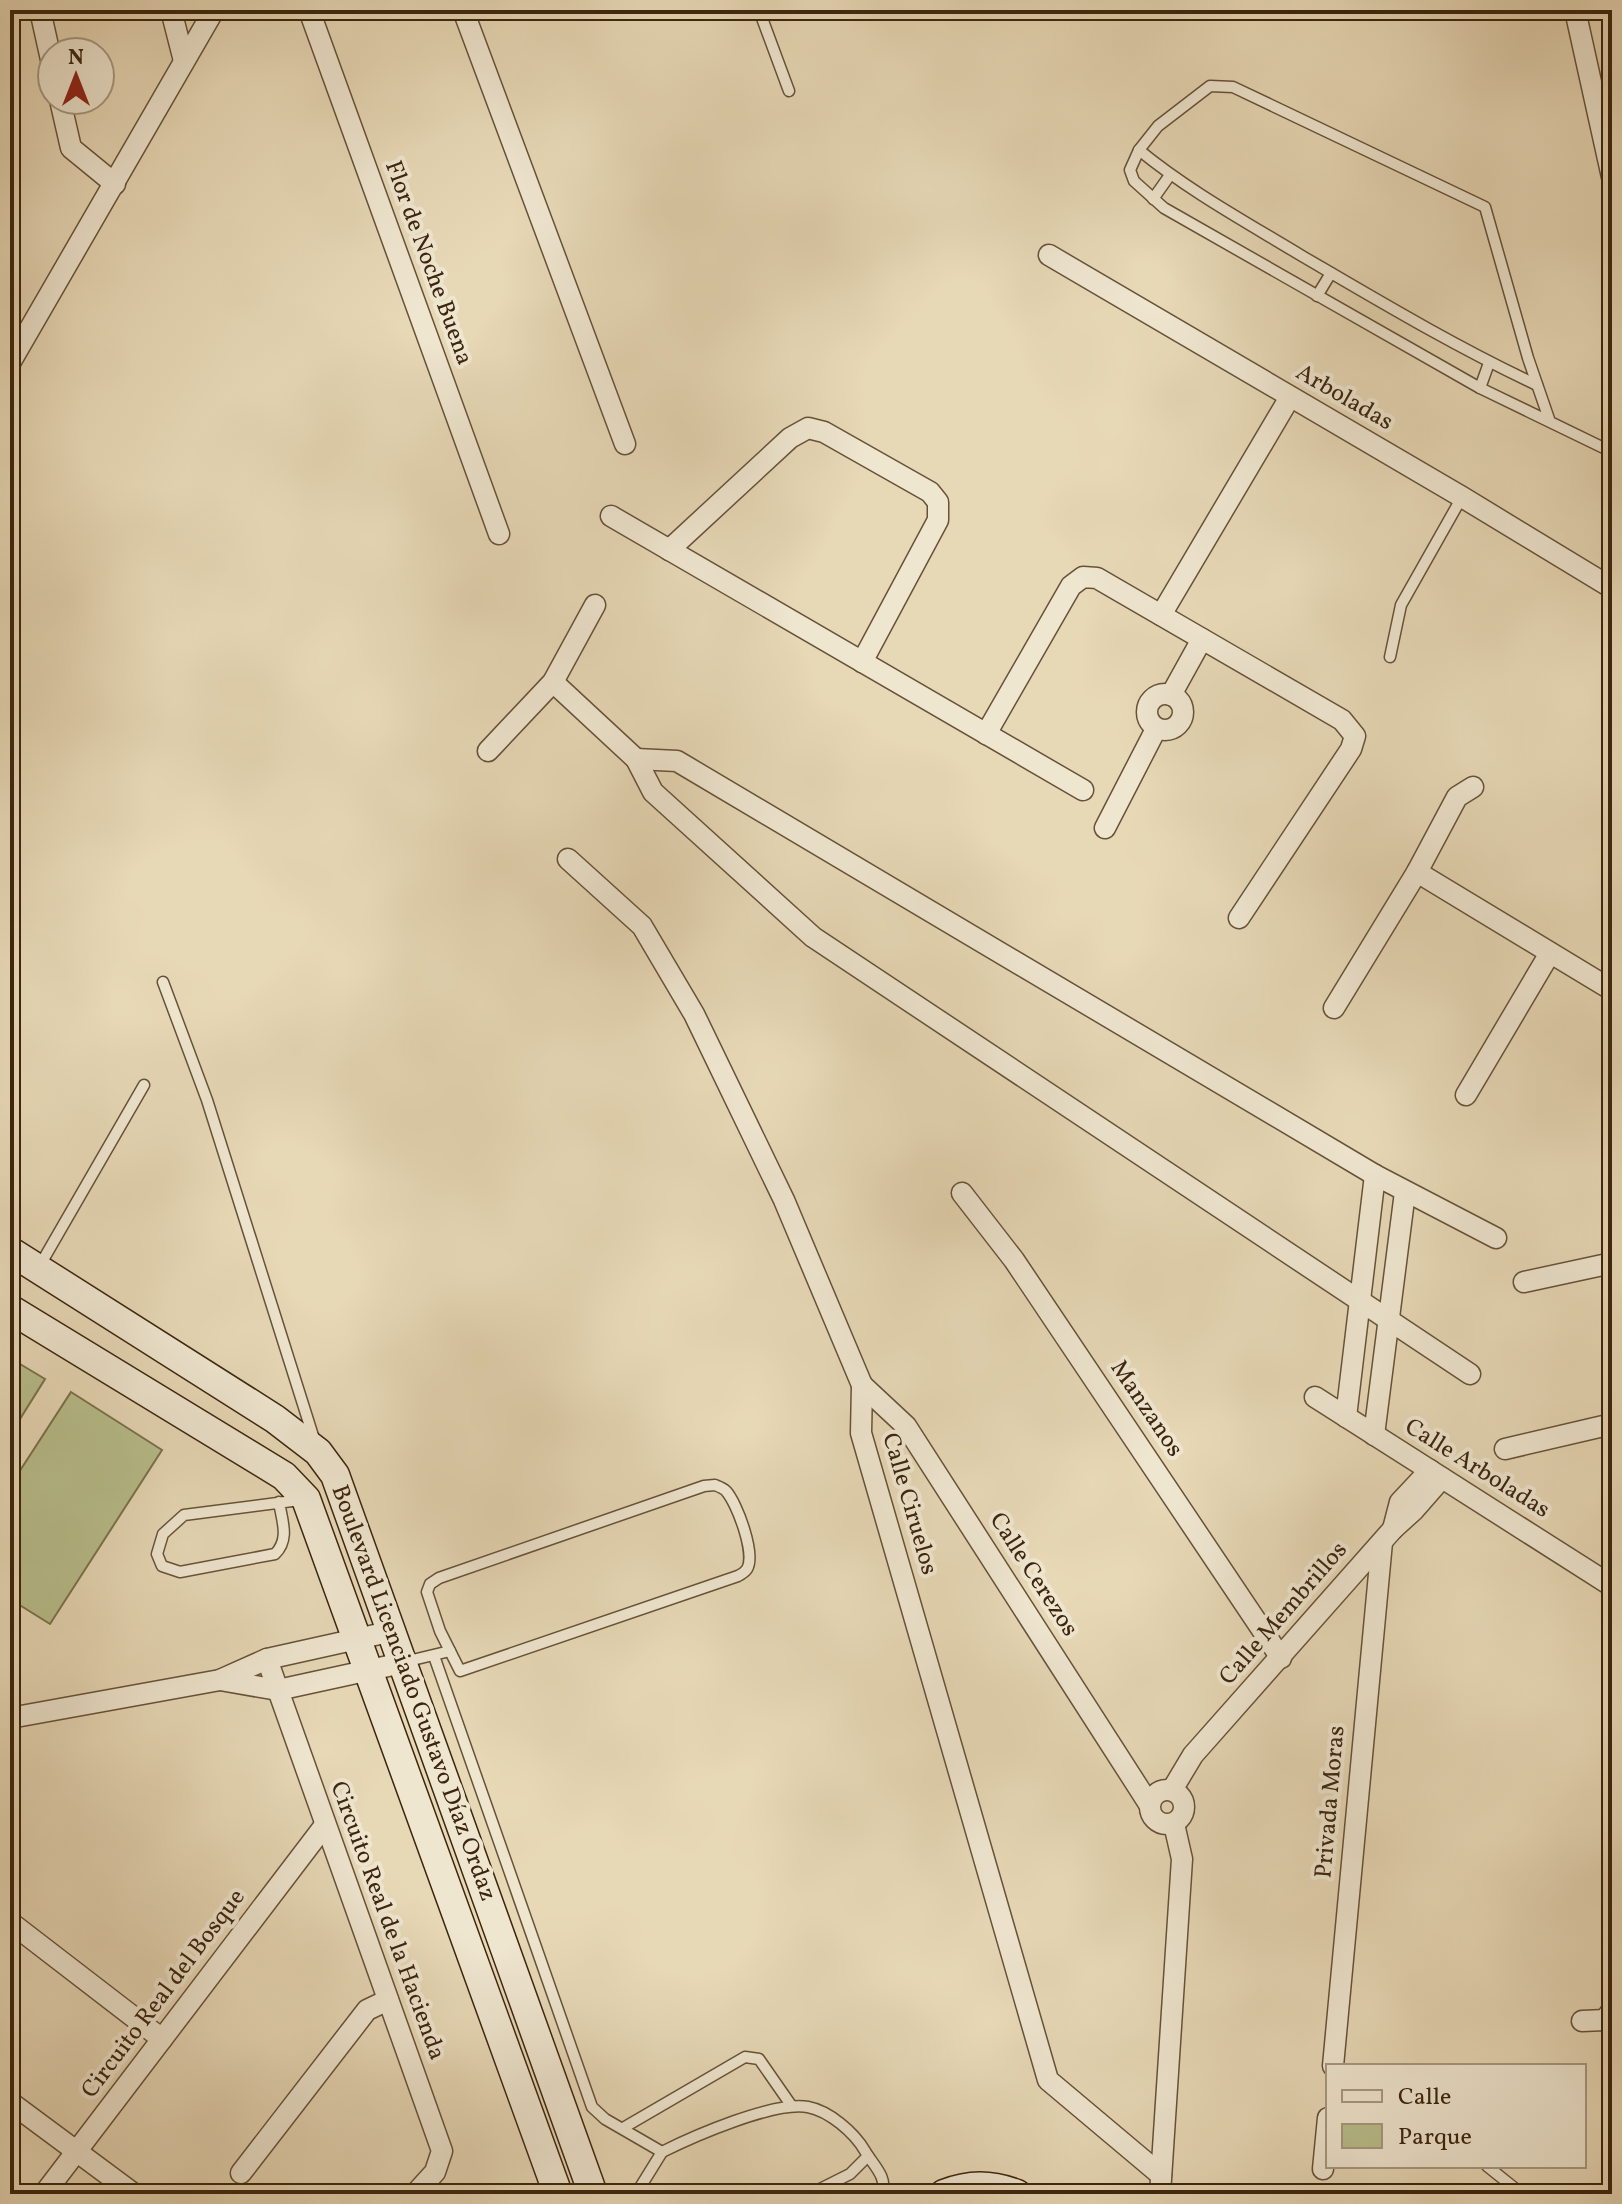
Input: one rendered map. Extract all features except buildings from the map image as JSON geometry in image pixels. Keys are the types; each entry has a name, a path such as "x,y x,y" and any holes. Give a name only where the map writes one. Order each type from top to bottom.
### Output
{"street":[{"path":"40,10 46,36"},
{"path":"171,10 184,61"},
{"path":"10,363 214,10"},
{"name":"Flor de Noche Buena","path":"309,10 499,534"},
{"path":"463,10 625,444"},
{"path":"1575,10 1612,177"},
{"path":"64,116 71,148 115,184"},
{"name":"Arboladas","path":"1049,255 1612,588"},
{"path":"1161,615 1290,397"},
{"path":"669,550 790,438 808,428 824,432 930,492 938,502 938,520 862,662"},
{"path":"611,516 1083,790"},
{"path":"986,734 1071,586 1083,577 1097,578 1342,720 1355,736 1351,749 1239,918"},
{"path":"488,751 553,682 595,605"},
{"path":"1105,828 1156,729 1168,731 1182,719 1180,702 1171,695 1202,639"},
{"path":"553,682 636,759 653,792 813,937 1470,1374"},
{"path":"636,759 677,761 1375,1175 1496,1238"},
{"path":"1334,1008 1417,872 1457,797 1473,787"},
{"name":"Calle Ciruelos","path":"568,859 642,926 694,1014 784,1200 862,1385 861,1433 1048,2080 1160,2184"},
{"path":"1417,872 1612,990"},
{"path":"1466,1095 1550,953"},
{"path":"1346,1417 1375,1175"},
{"path":"1374,1435 1405,1192"},
{"name":"Manzanos","path":"962,1193 1014,1260 1281,1658"},
{"name":"Boulevard Licenciado Gustavo Díaz Ordaz","path":"10,1251 275,1419 318,1452 335,1475 593,2194"},
{"path":"1524,1282 1612,1263"},
{"name":"Boulevard Licenciado Gustavo Díaz Ordaz","path":"10,1309 284,1476 292,1501 358,1639 558,2194"},
{"name":"Calle Cerezos","path":"862,1385 906,1426 1149,1804"},
{"name":"Calle Arboladas","path":"1315,1397 1612,1586"},
{"path":"1505,1449 1612,1424"},
{"name":"Calle Membrillos","path":"1172,1790 1193,1755 1387,1535 1414,1510 1436,1474"},
{"name":"Privada Moras","path":"1333,2064 1387,1535"},
{"path":"10,1718 220,1680 267,1659 393,1631"},
{"name":"Circuito Real de la Hacienda","path":"267,1659 442,2151 435,2172 415,2194"},
{"path":"220,1680 278,1690 402,1663"},
{"path":"1172,1790 1183,1799 1183,1814 1174,1824 1161,1825 1151,1817 1149,1804 1157,1791 1172,1790"},
{"path":"1160,2184 1182,1859 1174,1824"},
{"name":"Circuito Real del Bosque","path":"44,2194 325,1825"},
{"path":"10,1922 162,2039"},
{"path":"241,2173 367,2010 388,2000"},
{"path":"1582,2021 1605,2020 1612,2010"},
{"path":"10,2102 134,2194"},
{"path":"1323,2169 1326,2138"},
{"path":"944,2194 966,2186 1000,2188 1017,2194"}],"lane":[{"path":"759,10 789,91"},
{"path":"1549,419 1485,207 1233,87 1210,86 1158,126 1139,150 1130,170 1134,181 1153,199 1480,388 1612,452"},
{"path":"1139,150 1170,175 1331,273 1489,363 1537,385"},
{"path":"1153,199 1170,175"},
{"path":"1317,296 1331,273"},
{"path":"1480,388 1489,363"},
{"path":"1390,657 1401,605 1462,497"},
{"path":"163,982 207,1100 318,1452"},
{"path":"38,1269 144,1085"},
{"path":"715,1485 725,1490 731,1498 749,1545 751,1559 747,1571 738,1576 460,1671 450,1651 427,1592 430,1584 439,1578 704,1486 715,1485"},
{"path":"292,1501 283,1546 275,1554 180,1572 162,1566 157,1554 163,1534 184,1515 292,1501"},
{"path":"402,1663 450,1651"},
{"path":"434,1656 592,2107 605,2119 662,2152"},
{"path":"623,2128 745,2057 759,2059 791,2105"},
{"path":"636,2194 662,2152 703,2131 791,2105 810,2107 828,2114 853,2136 882,2178 882,2194"},
{"path":"810,2194 850,2174 868,2156"},
{"path":"1490,2168 1522,2194"}],"green space":[{"path":"10,1358 45,1379 10,1435"},
{"path":"71,1392 162,1450 50,1624 10,1599 10,1486"}]}
